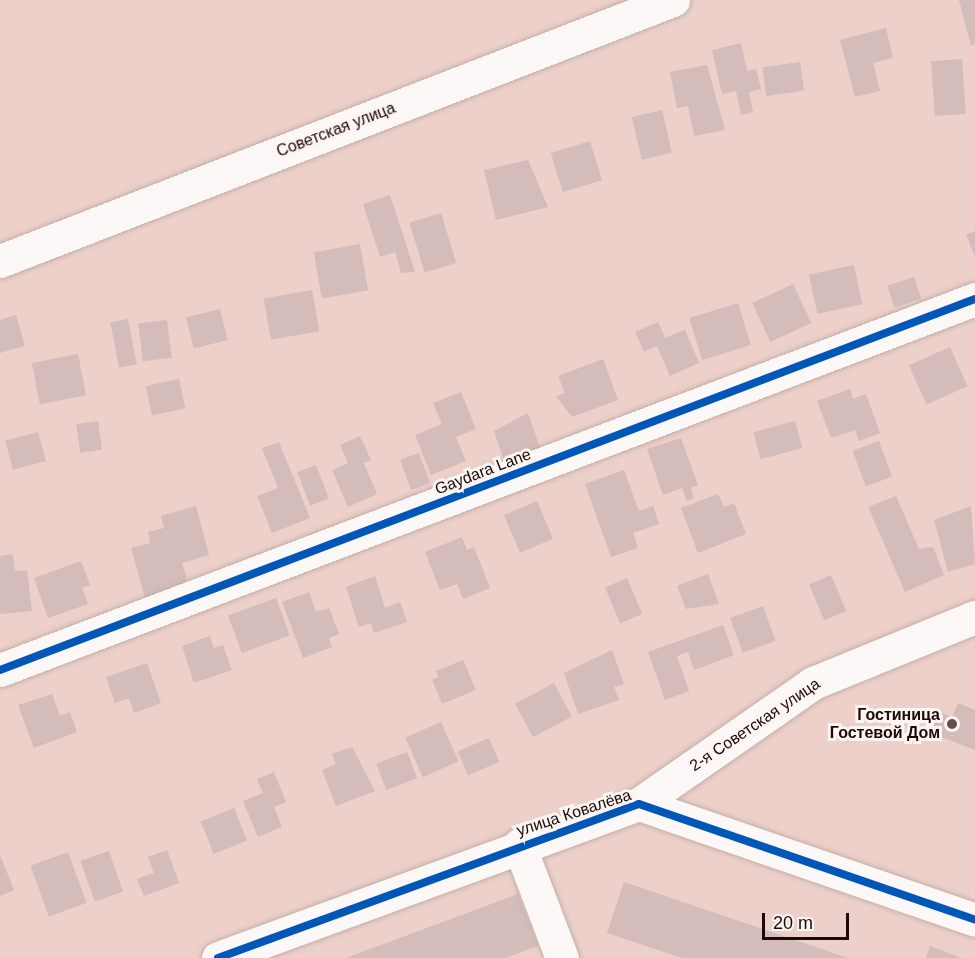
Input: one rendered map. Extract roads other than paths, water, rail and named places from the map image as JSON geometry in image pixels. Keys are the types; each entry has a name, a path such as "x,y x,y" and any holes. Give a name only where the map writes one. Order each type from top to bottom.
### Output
{"street":[{"name":"Советская улица","path":"0,261 673,0"},
{"name":"Gaydara Lane","path":"0,670 975,299"},
{"name":"2-я Советская улица","path":"639,804 813,683 975,616"},
{"name":"улица Ковалёва","path":"218,958 519,845 639,804 975,920"},
{"path":"519,845 562,958"}],"place":[{"name":"Гостиница Гостевой Дом","path":"952,724"}]}
